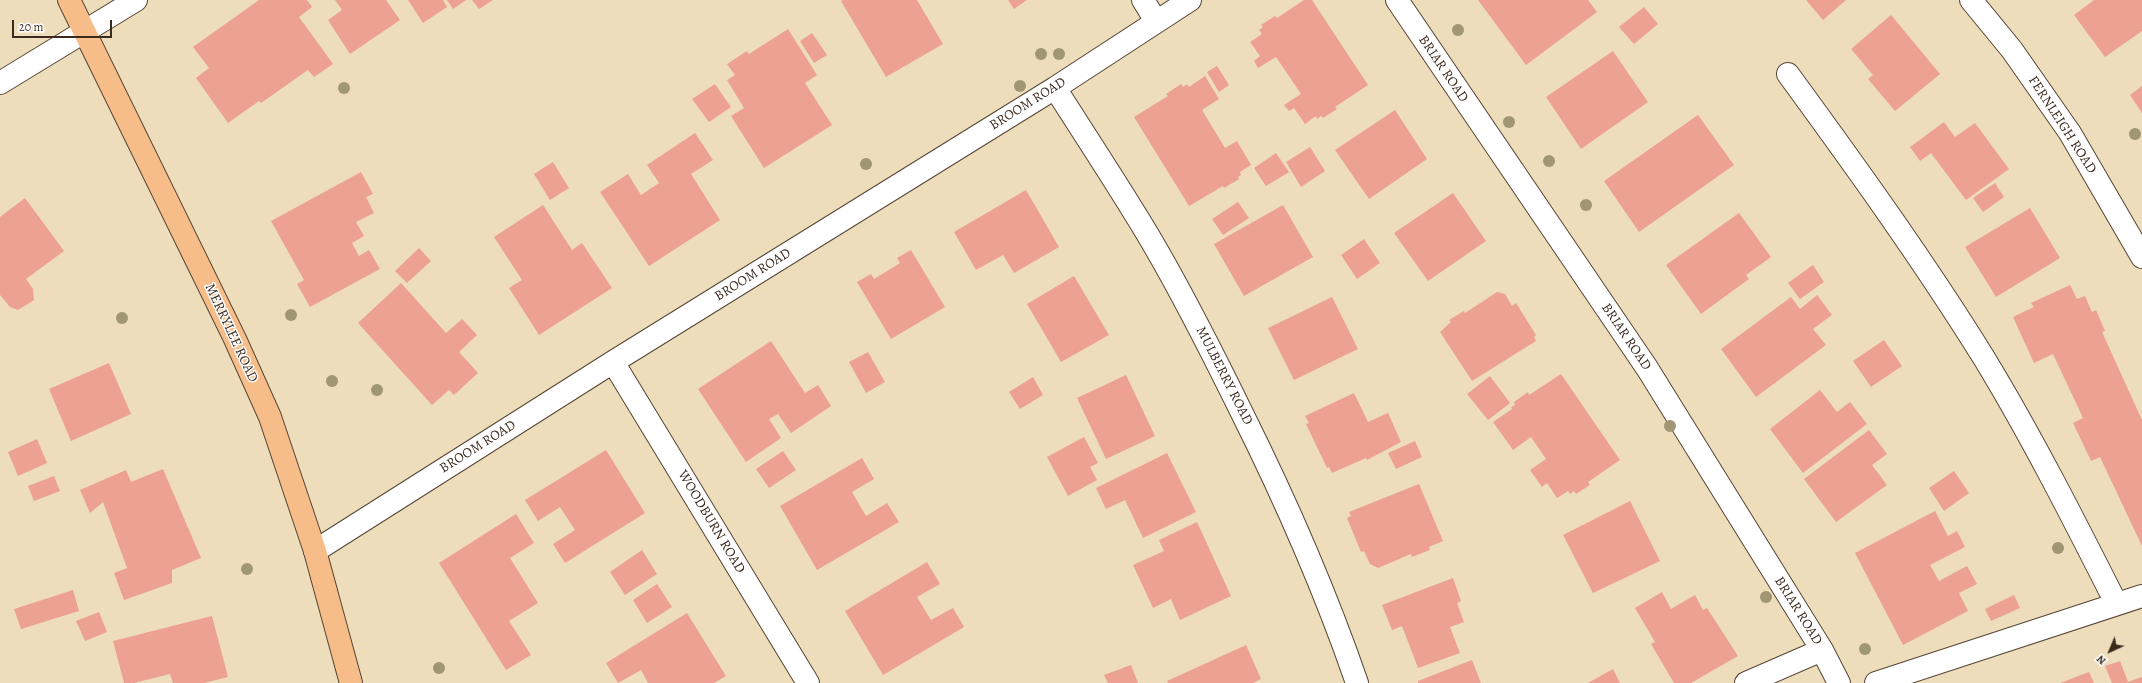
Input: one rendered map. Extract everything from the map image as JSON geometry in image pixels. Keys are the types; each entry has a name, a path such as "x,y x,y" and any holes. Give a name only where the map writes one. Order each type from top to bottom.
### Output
{"main road":[{"name":"MERRYLEE ROAD","path":"68,0 235,339 270,417 315,551 351,683"}],"street":[{"path":"0,83 136,0"},
{"path":"1143,0 1156,21"},
{"name":"BROOM ROAD","path":"315,551 613,362 1055,88 1190,0"},
{"name":"BRIAR ROAD","path":"1397,0 1647,368 1822,650 1839,683"},
{"name":"FERNLEIGH ROAD","path":"1971,0 2012,50 2070,133 2142,257"},
{"path":"1788,74 1893,218 1984,358 2058,488 2116,603"},
{"name":"MULBERRY ROAD","path":"1055,88 1146,231 1189,308 1280,491 1322,589 1357,683"},
{"name":"WOODBURN ROAD","path":"613,362 808,683"},
{"path":"1876,683 2116,603 2142,596"},
{"path":"1746,683 1822,650"}],"building":[{"path":"259,0 307,0 312,7 299,17 333,64 314,77 308,70 261,103 259,101 228,123 196,78 209,68 193,47"},
{"path":"335,0 386,0 400,20 350,54 328,20 342,10"},
{"path":"408,0 443,0 447,7 423,23"},
{"path":"447,0 466,0 453,9"},
{"path":"472,0 493,0 479,9"},
{"path":"917,0 943,44 886,77 841,1"},
{"path":"1008,0 1027,0 1014,9"},
{"path":"1304,0 1312,0 1368,85 1335,107 1337,109 1323,118 1321,116 1317,119 1316,116 1305,124 1294,108 1289,111 1284,105 1301,94 1276,57 1258,68 1254,61 1260,56 1250,42 1262,34 1259,30 1263,27 1261,25 1275,16 1277,18"},
{"path":"1478,0 1588,0 1597,12 1526,65"},
{"path":"1806,0 1846,0 1823,20"},
{"path":"2094,0 2142,0 2142,31 2105,57 2074,15"},
{"path":"1644,7 1658,24 1634,44 1619,27"},
{"path":"1891,15 1940,74 1895,111 1868,79 1873,75 1851,49"},
{"path":"788,29 817,75 805,83 832,125 764,168 731,116 744,108 727,80 735,75 727,64 747,51 749,54"},
{"path":"812,33 827,55 814,63 800,41"},
{"path":"1613,51 1648,102 1581,149 1546,97"},
{"path":"1217,66 1229,85 1219,92 1207,72"},
{"path":"1205,76 1219,99 1202,110 1225,148 1237,141 1251,165 1240,172 1241,175 1238,177 1239,179 1224,188 1223,186 1189,206 1134,117 1168,96 1166,94 1181,84 1183,87 1187,84 1189,87"},
{"path":"715,84 731,107 709,122 692,99"},
{"path":"2142,86 2142,113 2130,95"},
{"path":"1395,110 1427,159 1369,199 1335,150"},
{"path":"1698,115 1734,165 1639,232 1604,181"},
{"path":"1944,122 1955,137 1975,123 2009,169 1966,200 1931,153 1920,161 1910,147"},
{"path":"695,133 713,160 691,174 720,220 649,266 600,192 628,174 641,195 659,183 647,165"},
{"path":"1310,147 1325,171 1301,187 1286,162"},
{"path":"1276,153 1289,172 1266,186 1254,168"},
{"path":"553,162 569,188 550,200 534,174"},
{"path":"361,172 373,194 366,197 374,213 356,222 364,236 352,243 359,256 369,250 380,269 310,307 297,284 304,280 271,221"},
{"path":"1995,183 2004,197 1983,212 1973,198"},
{"path":"1026,190 1059,247 1014,273 1003,255 976,270 954,232"},
{"path":"1453,193 1486,241 1428,281 1394,233"},
{"path":"25,198 64,251 26,279 33,289 34,300 18,310 10,307 0,295 0,217"},
{"path":"1238,202 1249,218 1223,235 1212,219"},
{"path":"543,205 572,250 582,243 612,288 539,335 509,288 522,280 494,237"},
{"path":"1283,205 1313,257 1244,296 1214,244"},
{"path":"2030,208 2060,258 1996,297 1965,247"},
{"path":"1739,213 1771,257 1746,275 1749,279 1701,314 1666,265"},
{"path":"1364,239 1380,263 1357,279 1341,255"},
{"path":"419,248 431,261 407,283 395,271"},
{"path":"911,250 945,307 891,339 857,282 871,274 874,279 900,263 897,258"},
{"path":"1813,265 1824,282 1800,299 1788,283"},
{"path":"1074,276 1109,335 1061,362 1027,304"},
{"path":"401,283 446,333 462,319 477,335 459,352 478,373 454,395 449,390 432,405 358,323"},
{"path":"2070,285 2077,299 2085,296 2092,312 2096,310 2105,331 2102,332 2142,420 2142,546 2100,457 2091,461 2073,423 2083,418 2053,354 2034,363 2013,317 2034,307 2031,303"},
{"path":"1497,292 1505,294 1512,306 1516,303 1536,335 1534,337 1536,341 1472,381 1440,332 1451,322 1449,320 1464,311 1465,313"},
{"path":"1817,295 1832,315 1813,329 1826,345 1756,397 1721,349 1791,297 1800,309"},
{"path":"1332,297 1358,349 1294,380 1268,328"},
{"path":"1884,340 1902,366 1871,387 1853,361"},
{"path":"771,341 805,393 818,385 831,406 791,433 778,414 769,419 781,438 746,462 698,389"},
{"path":"868,352 885,382 866,393 849,362"},
{"path":"109,363 131,414 71,441 49,389"},
{"path":"1561,374 1620,460 1588,482 1590,485 1576,494 1574,491 1570,494 1568,491 1557,498 1547,483 1542,487 1530,470 1546,459 1531,437 1513,450 1493,422 1512,409 1511,407 1515,405 1514,402 1528,392 1529,395"},
{"path":"1126,375 1155,436 1106,459 1077,398"},
{"path":"1490,376 1510,403 1488,420 1467,394"},
{"path":"1033,377 1043,395 1020,409 1009,392"},
{"path":"1820,390 1837,412 1850,402 1867,424 1803,473 1770,429"},
{"path":"1354,393 1368,422 1388,413 1401,442 1367,460 1366,458 1332,473 1329,467 1327,468 1306,424 1309,423 1305,416"},
{"path":"1869,430 1887,454 1872,465 1887,485 1836,522 1804,479"},
{"path":"1084,437 1098,463 1090,467 1097,480 1068,496 1047,457"},
{"path":"37,439 47,463 18,476 8,452"},
{"path":"1415,441 1422,457 1396,469 1388,453"},
{"path":"606,450 645,513 565,563 553,544 575,530 560,507 538,521 525,500"},
{"path":"783,451 796,470 769,488 756,469"},
{"path":"1167,453 1196,512 1143,538 1125,500 1106,509 1096,488"},
{"path":"862,458 874,479 852,492 866,516 887,503 899,522 817,570 780,506"},
{"path":"163,469 201,558 172,570 172,583 124,600 114,573 127,568 103,502 90,513 80,490 126,470 131,482"},
{"path":"1954,471 1969,493 1944,511 1929,488"},
{"path":"54,476 60,491 34,501 28,486"},
{"path":"1419,484 1443,541 1429,547 1430,550 1412,557 1411,554 1378,568 1370,564 1364,551 1361,552 1347,518 1351,516 1349,512"},
{"path":"1630,501 1660,561 1593,593 1563,535"},
{"path":"1935,511 1948,536 1957,531 1965,547 1930,565 1939,581 1967,566 1977,584 1959,593 1968,611 1903,645 1855,553"},
{"path":"516,514 534,543 510,558 538,603 509,621 531,655 506,670 439,563"},
{"path":"1197,522 1231,596 1180,620 1171,599 1153,608 1133,565 1164,551 1159,540"},
{"path":"642,550 657,574 625,595 610,572"},
{"path":"927,562 940,584 917,597 931,620 953,608 964,627 883,675 845,611"},
{"path":"1453,578 1461,601 1457,603 1464,622 1450,627 1460,653 1418,668 1402,626 1392,630 1382,605"},
{"path":"657,584 672,607 647,623 633,600"},
{"path":"73,590 79,611 21,629 14,609"},
{"path":"1662,592 1671,609 1695,595 1703,610 1707,608 1738,656 1691,683 1674,683 1651,644 1655,642 1635,608"},
{"path":"2014,595 2020,608 1991,621 1985,609"},
{"path":"99,612 107,632 85,641 76,621"},
{"path":"687,613 726,676 714,683 648,683 641,670 618,683 606,663"},
{"path":"212,616 228,677 204,683 173,683 170,674 134,683 124,683 113,641"},
{"path":"1246,645 1261,679 1253,683 1168,683 1167,681"},
{"path":"1472,660 1481,683 1418,683 1418,681"},
{"path":"2120,661 2128,682 2142,677 2142,683 2112,683 2105,666"},
{"path":"1131,665 1138,683 1108,683 1104,675"},
{"path":"1613,669 1620,683 1588,683"},
{"path":"2089,672 2094,683 2060,683"}]}
